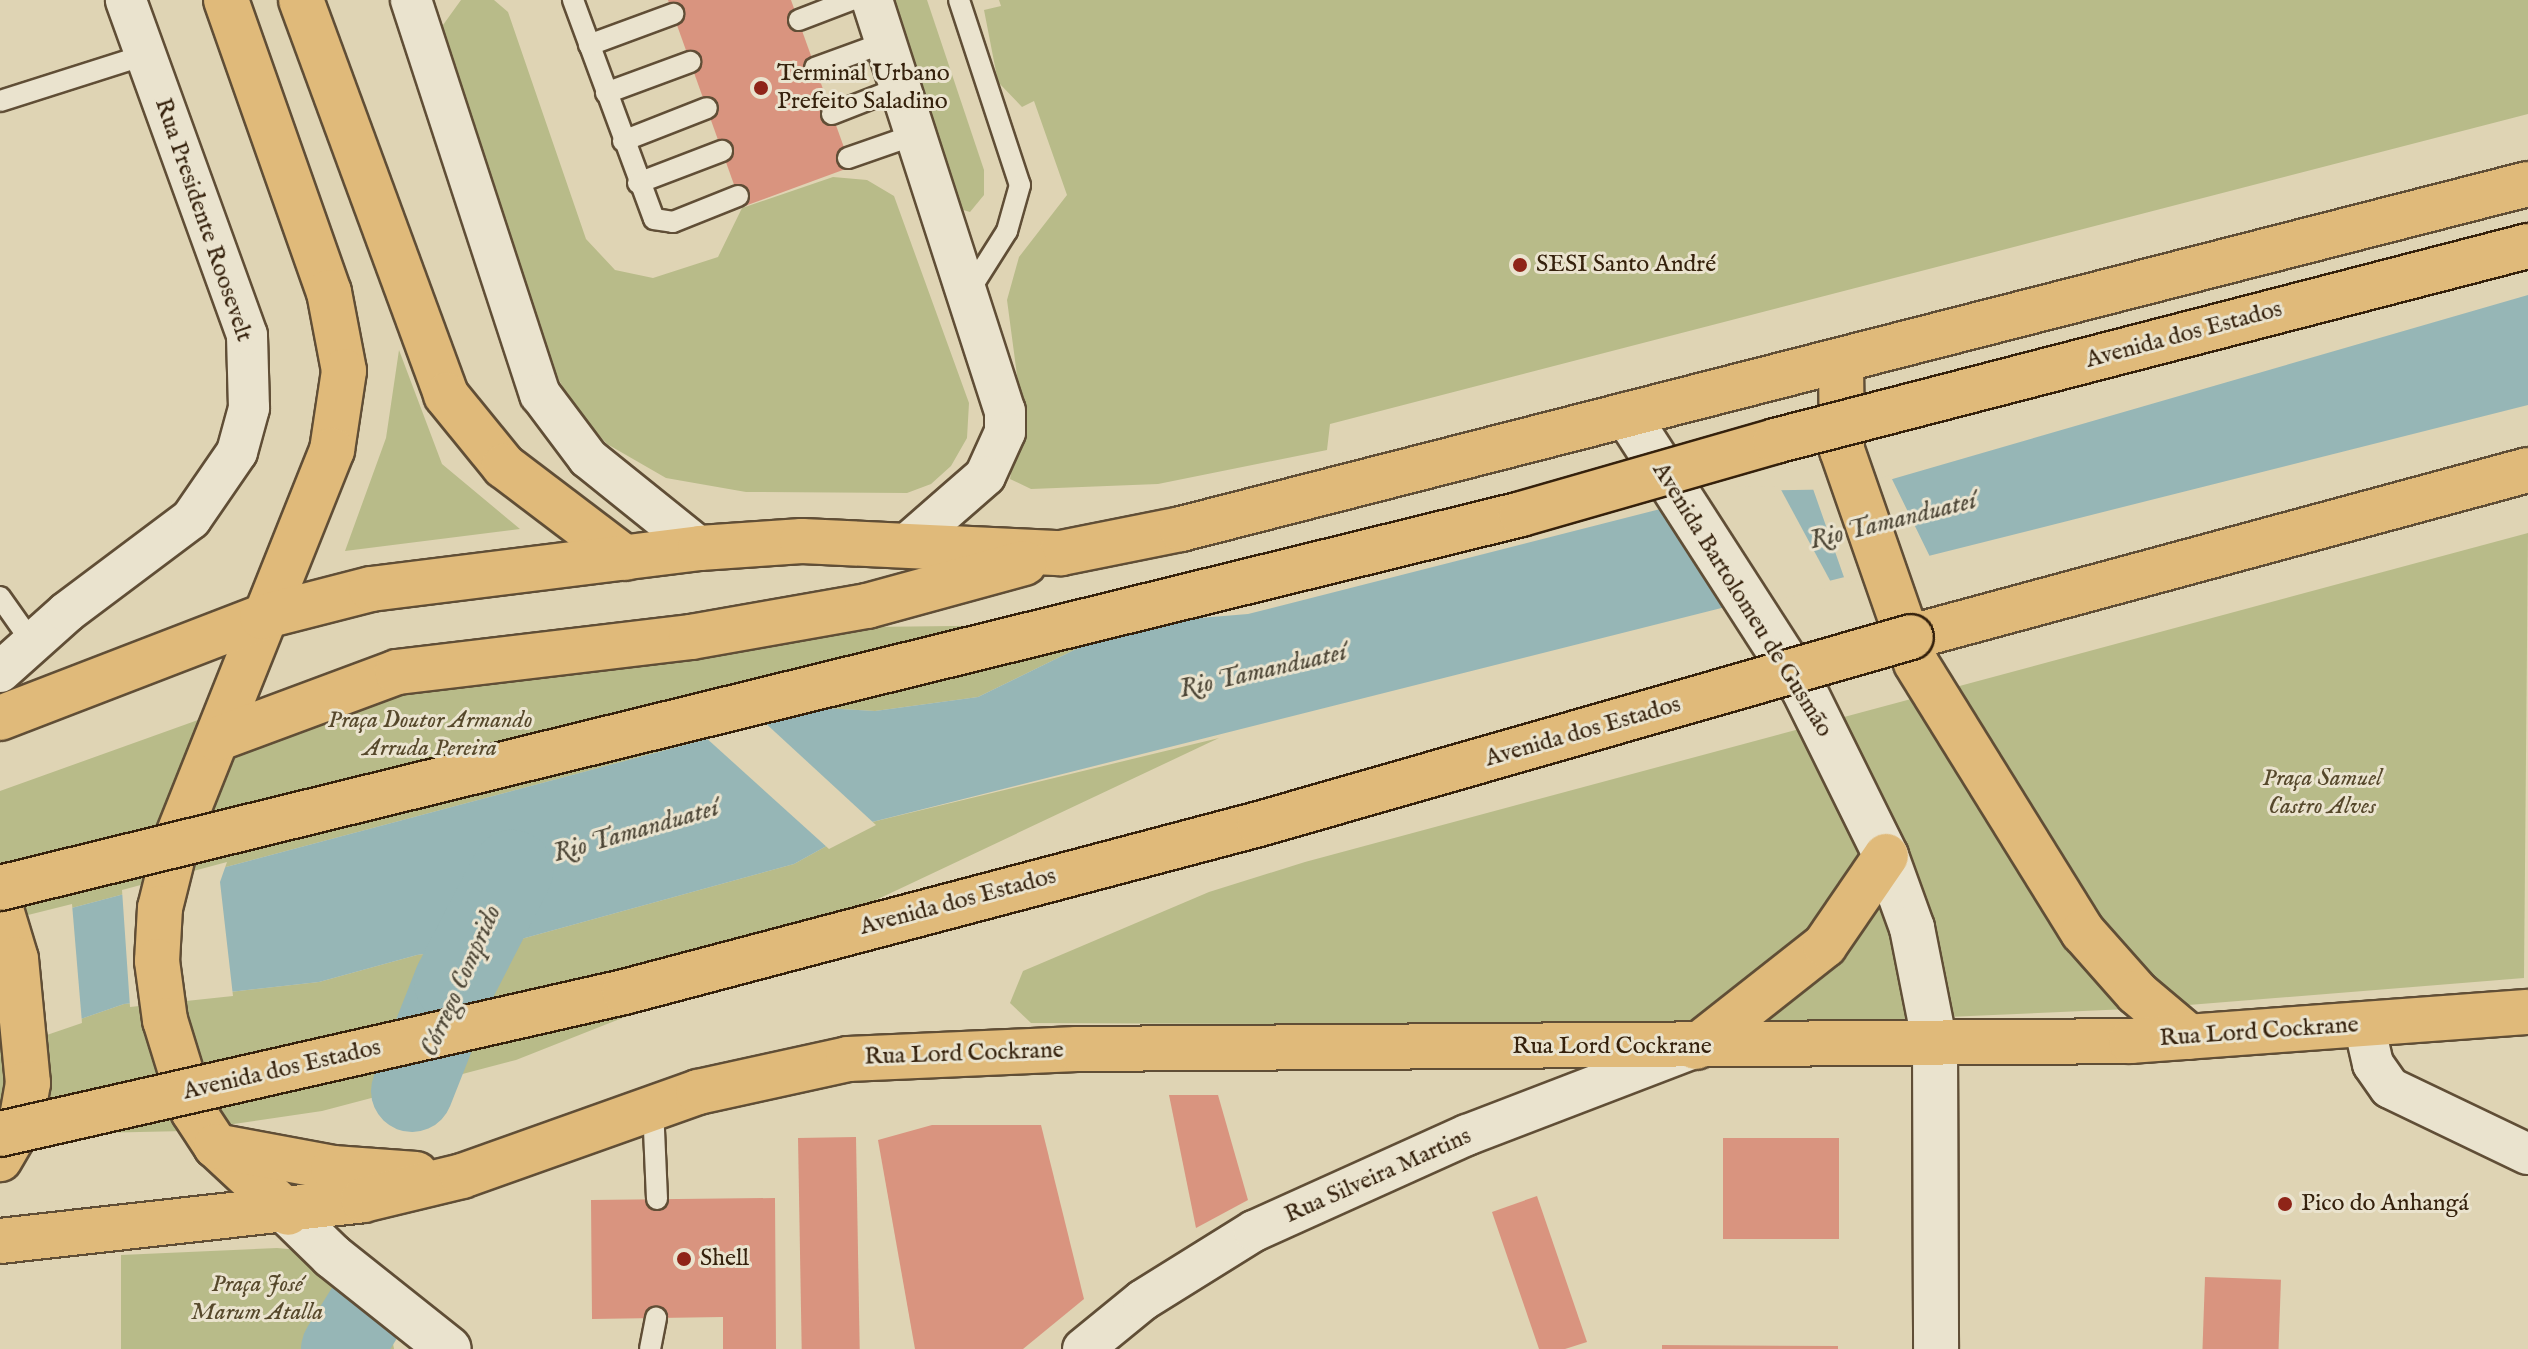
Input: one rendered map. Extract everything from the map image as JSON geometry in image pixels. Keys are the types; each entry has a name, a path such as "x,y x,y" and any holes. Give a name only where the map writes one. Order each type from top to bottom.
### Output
{"highway":[{"path":"226,0 329,292 344,371 340,417 332,450 262,617 178,836 160,908 157,961 179,1075 216,1146 288,1213"},
{"path":"301,0 446,395 470,430 504,466 625,558"},
{"path":"217,739 397,672 691,637 867,606 1061,553 1255,513 1385,473 1841,361 2528,184"},
{"name":"Avenida dos Estados","path":"3,905 1521,514 1775,441 2528,246"},
{"path":"1841,361 1842,450 1916,663 2083,932 2137,993 2189,1037"},
{"name":"Avenida dos Estados","path":"0,1134 624,992 1259,824 2528,470"},
{"path":"0,718 262,617 371,589 700,548 802,541 1061,553"},
{"path":"1696,1047 1825,945 1886,856"},
{"path":"0,1159 21,1123 28,1083 3,905"},
{"name":"Rua Lord Cockrane","path":"653,1107 698,1092 848,1059 1077,1049 1696,1047 2189,1037 2528,1012"},
{"path":"0,1241 288,1213 462,1176 653,1107"},
{"path":"216,1146 376,1173 462,1176"}],"main road":[{"name":"Avenida Bartolomeu de Gusmão","path":"1627,415 1678,499 1804,690 1886,856 1929,990 1935,1044 1936,1349"},
{"path":"288,1213 332,1256 446,1348"}],"street":[{"name":"Rua Presidente Roosevelt","path":"0,672 31,641 191,519 237,452 249,408 247,335 126,0"},
{"path":"411,0 540,394 588,458 700,548"},
{"path":"872,0 998,377 1005,432 973,492 907,544"},
{"path":"2364,1025 2373,1064 2390,1088 2528,1154"},
{"name":"Rua Silveira Martins","path":"1083,1349 1143,1300 1254,1231 1467,1135 1696,1047"}],"lane":[{"path":"573,0 638,183 654,219 673,222 738,196"},
{"path":"799,20 851,0"},
{"path":"959,0 1020,185 1007,231 969,291"},
{"path":"589,45 673,14"},
{"path":"815,68 886,42"},
{"path":"0,101 145,55"},
{"path":"606,93 690,62"},
{"path":"832,114 901,87"},
{"path":"623,141 707,108"},
{"path":"848,158 917,134"},
{"path":"638,183 722,151"},
{"path":"0,597 31,641"},
{"path":"653,1107 657,1199"},
{"path":"650,1349 656,1318"}],"green space":[{"path":"461,0 494,0 508,12 586,239 615,270 653,278 718,257 742,208 833,177 867,180 894,196 969,403 967,438 951,466 931,484 907,493 746,492 666,478 607,444 573,406 550,363 444,45 443,25"},
{"path":"888,0 927,0 984,170 984,195 970,212 960,209"},
{"name":"SESI Santo André","path":"999,0 2528,0 2528,114 1330,424 1327,450 1158,484 1031,489 1010,479 1022,413 1007,300 1019,257 1067,195 1034,101 1022,107 998,82 984,10 1001,6"},
{"path":"399,350 442,464 520,529 345,551 386,438"},
{"name":"Praça Samuel Castro Alves","path":"2528,533 2524,978 2151,1008 1742,1026 1031,1023 1010,1003 1023,971 1209,892 1305,862"},
{"name":"Praça Doutor Armando Arruda Pereira","path":"1127,624 978,697 875,711 824,708 0,927 0,791 198,720 414,660 692,629"},
{"path":"1219,738 645,1009 516,1060 322,1111 186,1131 0,1135 0,1047 124,1004 319,982 417,955 514,941 794,864 868,823"},
{"name":"Praça José Marum Atalla","path":"277,1248 299,1250 390,1327 394,1349 121,1349 121,1255"}],"water":[{"name":"Rio Tamanduateí","path":"2528,295 2528,405 868,823 794,864 514,941 417,955 319,982 124,1004 0,1047 0,927 824,708 875,711 978,697 1127,624 1248,614 1731,491 1858,489"}],"pier":[{"path":"1890,475 1932,561 1846,583 1812,486 1857,485"},
{"path":"1779,486 1833,586 1742,609 1664,504 1731,487"},
{"path":"762,720 876,825 829,849 704,736"},
{"path":"227,862 220,882 233,996 130,1007 122,890"},
{"path":"72,904 82,1023 0,1051 0,922"}],"building":[{"name":"Terminal Urbano Prefeito Saladino","path":"668,0 791,0 851,167 742,207"},
{"path":"1169,1095 1218,1095 1248,1200 1196,1228"},
{"path":"932,1125 1041,1125 1084,1299 1023,1349 915,1349 878,1140"},
{"path":"856,1137 860,1349 802,1349 798,1138"},
{"path":"1723,1138 1839,1138 1839,1239 1723,1239"},
{"path":"1537,1196 1587,1342 1565,1349 1539,1349 1492,1212"},
{"name":"Shell","path":"775,1198 776,1349 723,1349 723,1317 592,1319 591,1200"},
{"path":"2205,1277 2281,1280 2279,1349 2202,1349"},
{"path":"1662,1345 1838,1346 1838,1349 1662,1349"}],"waterway":[{"name":"Córrego Comprido","path":"412,1091 455,982 512,871"},
{"name":"Córrego Comprido","path":"342,1349 367,1309"}],"place":[{"name":"Terminal Urbano Prefeito Saladino","path":"761,88"},
{"name":"SESI Santo André","path":"1520,265"},
{"name":"Pico do Anhangá","path":"2285,1204"},
{"name":"Shell","path":"684,1259"}]}
